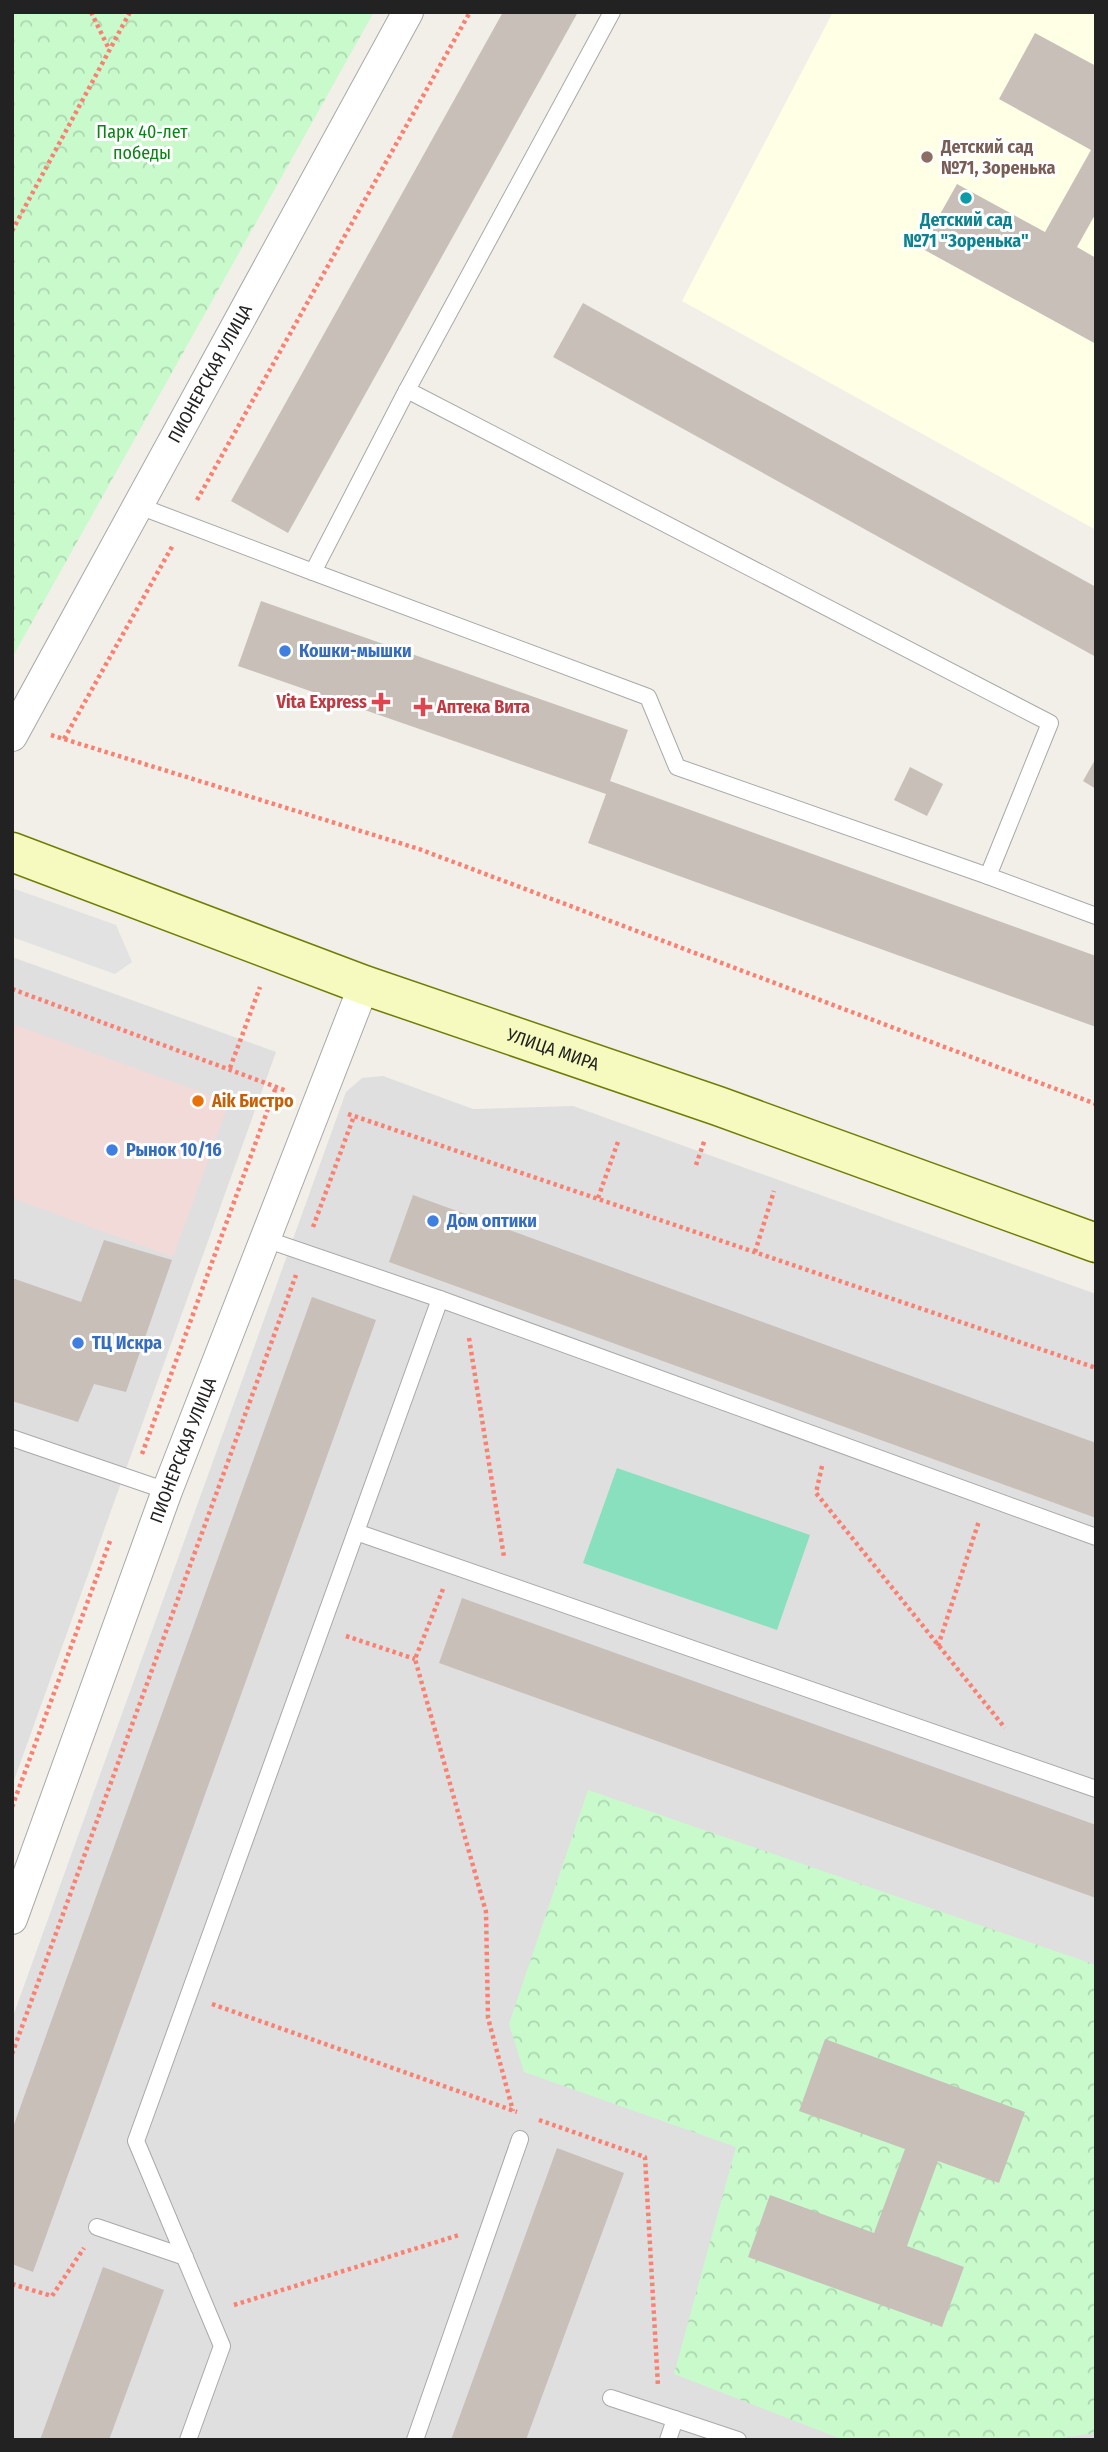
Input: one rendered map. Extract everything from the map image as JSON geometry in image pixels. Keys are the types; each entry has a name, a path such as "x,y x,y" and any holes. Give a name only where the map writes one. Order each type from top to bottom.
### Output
{"street":[{"name":"ПИОНЕРСКАЯ УЛИЦА","path":"15,730 408,12"},
{"name":"УЛИЦА МИРА","path":"12,852 364,985 718,1106 1096,1243"},
{"name":"ПИОНЕРСКАЯ УЛИЦА","path":"12,1919 167,1491 364,985"}],"lane":[{"path":"313,572 407,390 612,12"},
{"path":"407,390 1050,723 988,876"},
{"path":"139,506 648,697 677,767 1096,916"},
{"path":"265,1240 440,1299 1096,1537"},
{"path":"188,2440 222,2346 136,2141 440,1299"},
{"path":"12,1437 167,1491"},
{"path":"356,1532 1096,1790"},
{"path":"415,2440 520,2139"},
{"path":"97,2227 185,2257"},
{"path":"611,2398 738,2440"},
{"path":"668,2440 675,2419"}],"path":[{"path":"91,12 110,50"},
{"path":"12,231 130,12"},
{"path":"64,739 470,12"},
{"path":"15,730 64,739 419,849 1096,1104"},
{"path":"230,1068 261,986"},
{"path":"12,989 230,1068 317,1104 1096,1368"},
{"path":"12,1807 276,1087"},
{"path":"12,2054 354,1116"},
{"path":"598,1198 619,1139"},
{"path":"755,1252 774,1191"},
{"path":"464,1308 509,1586"},
{"path":"829,1440 816,1493 938,1647 1042,1772"},
{"path":"938,1647 986,1497"},
{"path":"452,1566 415,1659 486,1912 488,2018 520,2139"},
{"path":"322,1628 415,1659"},
{"path":"208,2313 490,2225"},
{"path":"12,2284 52,2296 97,2227"}],"shaded area":[{"name":"Детский сад №71, Зоренька","path":"833,12 1096,12 1096,530 682,301"},
{"path":"12,888 116,925 132,962 115,974 12,937"},
{"path":"12,957 276,1052 12,1786"},
{"name":"Рынок 10/16","path":"12,1024 229,1102 173,1257 12,1198"},
{"path":"383,1076 473,1109 573,1106 1096,1294 1096,2440 12,2440 12,2019 346,1092 362,1078"}],"green space":[{"name":"Парк 40-лет победы","path":"12,12 374,12 12,658"},
{"path":"617,1468 810,1535 777,1630 583,1563"},
{"path":"588,1790 1096,1965 1096,2433 1045,2440 844,2440 674,2374 736,2147 524,2072 509,2024"}],"building":[{"path":"503,12 578,12 288,533 231,501"},
{"name":"Детский сад №71 \"Зоренька\"","path":"1035,33 1096,66 1096,213 1077,247 1096,258 1096,344 921,248 957,184 1045,232 1091,150 999,99"},
{"path":"583,303 1096,587 1096,657 553,357"},
{"path":"261,601 628,730 610,781 1096,956 1096,1027 588,843 606,794 238,666"},
{"path":"1096,758 1096,789 1083,781"},
{"path":"910,767 943,784 927,816 894,800"},
{"path":"413,1195 1096,1443 1096,1518 389,1262"},
{"name":"ТЦ Искра","path":"104,1240 172,1260 126,1392 94,1384 78,1422 12,1401 12,1278 81,1302"},
{"path":"312,1297 376,1320 33,2272 12,2264 12,2130"},
{"path":"462,1598 1096,1825 1096,1898 439,1663"},
{"path":"825,2039 1025,2112 999,2183 938,2161 907,2246 964,2267 942,2327 748,2257 770,2195 874,2233 905,2149 799,2111"},
{"path":"557,2148 624,2173 526,2440 451,2440"},
{"path":"103,2267 164,2290 109,2440 40,2440"}],"place":[{"name":"Детский сад №71, Зоренька","path":"927,157"},
{"name":"Детский сад №71 \"Зоренька\"","path":"966,198"},
{"name":"Кошки-мышки","path":"285,651"},
{"name":"Vita Express","path":"381,702"},
{"name":"Аптека Вита","path":"423,707"},
{"name":"Aik Бистро","path":"198,1101"},
{"name":"Рынок 10/16","path":"112,1150"},
{"name":"Дом оптики","path":"433,1221"},
{"name":"ТЦ Искра","path":"78,1343"}]}
